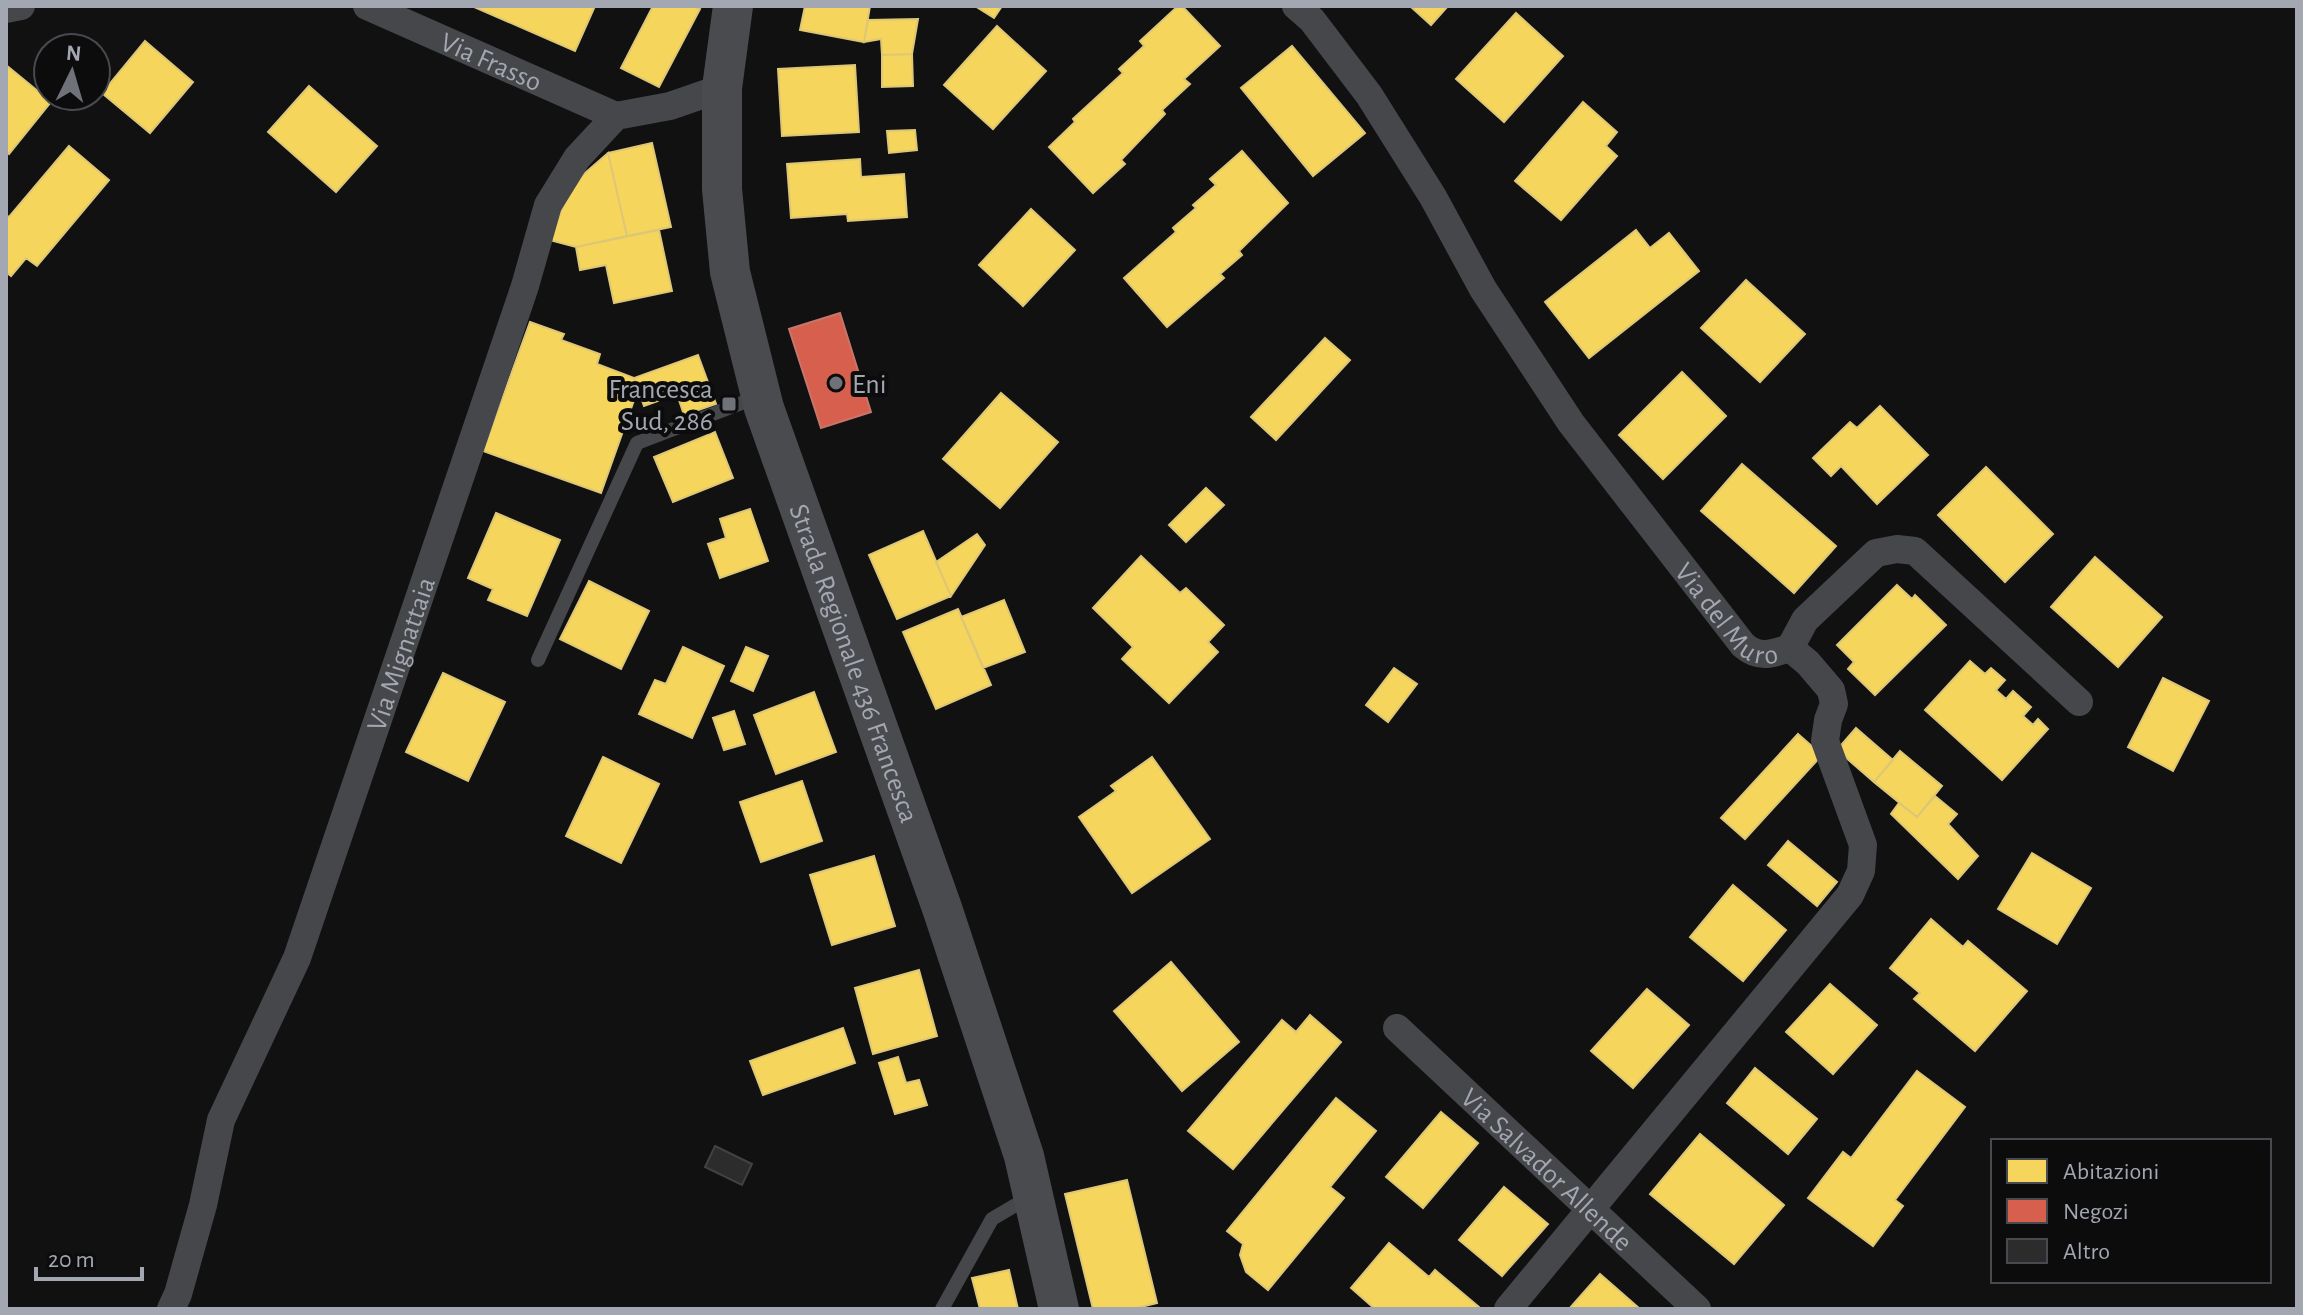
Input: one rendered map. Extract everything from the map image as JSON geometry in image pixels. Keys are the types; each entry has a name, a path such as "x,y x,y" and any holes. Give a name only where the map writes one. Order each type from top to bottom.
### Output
{"street":[{"path":"6,9 21,6"},
{"name":"Via Frasso","path":"367,6 616,116"},
{"name":"Strada Regionale 436 Francesca","path":"733,6 722,88 722,189 730,272 761,396 942,908 1024,1156 1059,1309"},
{"name":"Via del Muro","path":"1296,6 1312,20 1369,95 1433,197 1483,289 1571,423 1743,645 1752,653 1769,656 1790,648 1808,663 1831,690 1834,704 1825,741 1863,845 1861,871 1850,895 1508,1309"},
{"path":"616,116 670,106 722,88"},
{"name":"Via Mignattaia","path":"171,1309 203,1205 221,1120 297,958 520,299 548,205 577,158 616,116"},
{"path":"1790,648 1805,620 1876,553 1897,549 1915,551 2079,702"},
{"name":"Via Salvador Allende","path":"1397,1028 1697,1309"}],"lane":[{"path":"538,660 637,443 761,396"},
{"path":"942,1309 992,1219 1033,1195"}],"building: Abitazioni":[{"path":"472,6 595,6 575,51"},
{"path":"653,6 693,6 700,9 659,87 621,68"},
{"path":"805,6 870,6 864,42 800,30"},
{"path":"975,6 1002,6 994,18"},
{"path":"1178,6 1182,6 1220,46 1184,79 1190,84 1162,110 1165,114 1121,160 1125,164 1093,193 1049,147 1075,122 1073,119 1123,73 1119,69 1144,46 1140,41"},
{"path":"1410,6 1448,6 1431,25"},
{"path":"1516,13 1563,56 1504,122 1456,79"},
{"path":"918,19 912,54 882,55 881,39 864,42 868,20"},
{"path":"997,26 1046,71 993,129 944,85"},
{"path":"145,41 193,82 150,133 112,101 112,81"},
{"path":"1292,46 1365,133 1313,176 1241,88"},
{"path":"912,54 913,86 882,87 882,55"},
{"path":"6,65 32,86 32,112 43,112 9,154 6,151"},
{"path":"855,65 859,132 782,136 778,69"},
{"path":"309,86 377,146 336,192 268,132"},
{"path":"1583,102 1617,132 1606,146 1617,156 1561,220 1515,181"},
{"path":"915,130 917,150 889,153 887,131"},
{"path":"652,143 671,227 627,236 608,153"},
{"path":"69,146 109,180 37,266 26,258 11,276 6,272 6,215 9,217"},
{"path":"1242,151 1288,203 1239,251 1242,255 1220,274 1224,278 1167,327 1124,278 1176,232 1173,228 1216,185 1210,179"},
{"path":"608,153 627,236 576,247 550,240 571,185"},
{"path":"860,159 861,177 904,174 907,217 848,221 847,214 791,218 787,164"},
{"path":"1031,209 1075,250 1023,306 979,265"},
{"path":"659,230 672,291 614,303 606,265 580,270 576,247"},
{"path":"1636,230 1650,248 1669,233 1699,271 1589,358 1545,302"},
{"path":"1746,280 1805,334 1760,382 1701,328"},
{"path":"530,322 564,334 561,340 600,354 597,364 634,378 638,389 601,493 483,451"},
{"path":"1325,338 1350,360 1276,440 1251,417"},
{"path":"698,355 716,404 684,415 677,394 644,406 634,378"},
{"path":"1682,372 1726,416 1663,479 1619,435"},
{"path":"1001,393 1058,442 1000,508 943,459"},
{"path":"1880,406 1928,455 1877,504 1841,466 1831,476 1813,458 1850,422 1857,428"},
{"path":"715,432 733,478 673,502 654,457"},
{"path":"1742,464 1836,546 1794,593 1701,511"},
{"path":"1986,467 2053,534 2005,582 1938,515"},
{"path":"1206,488 1224,505 1186,542 1169,525"},
{"path":"750,509 768,561 720,578 708,544 726,538 720,519"},
{"path":"496,513 560,540 527,616 488,600 493,589 468,578"},
{"path":"923,531 951,596 897,619 869,555"},
{"path":"977,534 985,545 951,596 936,562"},
{"path":"1141,556 1180,593 1186,588 1224,625 1208,642 1218,652 1169,703 1122,659 1133,647 1093,608"},
{"path":"2095,557 2162,617 2118,667 2051,607"},
{"path":"589,581 649,611 621,669 560,639"},
{"path":"1897,585 1912,599 1915,595 1946,625 1875,695 1848,669 1854,662 1837,645"},
{"path":"1004,600 1025,652 983,668 961,617"},
{"path":"958,609 991,685 936,709 903,632"},
{"path":"683,647 724,666 692,738 639,714 655,680 666,684"},
{"path":"746,647 768,656 753,691 731,681"},
{"path":"1970,661 1985,674 1991,668 2005,680 1996,690 2006,699 2013,691 2031,707 2023,716 2033,725 2038,719 2048,729 2002,780 1925,710"},
{"path":"1394,668 1417,684 1388,722 1366,705"},
{"path":"443,673 505,702 468,781 406,752"},
{"path":"2163,678 2209,701 2173,771 2128,747"},
{"path":"814,692 836,752 776,774 754,715"},
{"path":"734,711 745,744 724,750 713,718"},
{"path":"1856,728 1893,760 1874,782 1837,750"},
{"path":"1798,734 1822,755 1745,839 1721,818"},
{"path":"1900,751 1942,786 1917,817 1874,782"},
{"path":"603,757 659,784 621,863 566,836"},
{"path":"1152,757 1210,839 1132,893 1079,817 1116,791 1111,786"},
{"path":"802,781 822,841 761,862 740,802"},
{"path":"1935,796 1957,814 1948,824 1978,856 1958,879 1891,814 1899,803 1917,817"},
{"path":"1788,841 1837,882 1817,906 1768,865"},
{"path":"2032,853 2091,888 2057,944 1998,909"},
{"path":"874,856 895,926 832,945 810,875"},
{"path":"1733,885 1786,930 1743,981 1690,937"},
{"path":"1931,919 1963,947 1968,941 2027,991 1975,1051 1914,999 1920,993 1890,968"},
{"path":"1171,962 1239,1042 1182,1091 1114,1011"},
{"path":"919,970 937,1036 873,1054 855,988"},
{"path":"1830,984 1877,1025 1833,1074 1786,1032"},
{"path":"1647,989 1689,1025 1633,1088 1591,1051"},
{"path":"1310,1015 1341,1042 1233,1169 1188,1131 1282,1020 1296,1032"},
{"path":"843,1028 855,1063 763,1095 750,1061"},
{"path":"898,1057 906,1083 919,1080 927,1105 895,1114 879,1063"},
{"path":"1755,1068 1817,1119 1788,1154 1727,1103"},
{"path":"1917,1071 1965,1107 1895,1200 1903,1206 1873,1246 1808,1198 1843,1152 1851,1158"},
{"path":"1336,1098 1376,1131 1330,1187 1344,1198 1268,1290 1246,1272 1240,1255 1243,1244 1227,1231"},
{"path":"1441,1112 1478,1143 1423,1208 1386,1177"},
{"path":"1700,1134 1784,1205 1734,1264 1650,1194"},
{"path":"1127,1180 1157,1303 1133,1309 1093,1309 1065,1194"},
{"path":"1504,1187 1548,1224 1502,1276 1459,1240"},
{"path":"1389,1243 1429,1277 1435,1270 1479,1307 1375,1309 1351,1288"},
{"path":"1009,1270 1018,1309 980,1309 972,1278"},
{"path":"1600,1274 1640,1309 1569,1309"}],"building: Negozi":[{"path":"840,313 871,412 821,428 789,329"}],"building: Altro":[{"path":"715,1146 752,1164 742,1185 705,1167"}],"place":[{"name":"Eni","path":"836,383"},
{"name":"Francesca Sud, 286","path":"729,404"}]}
